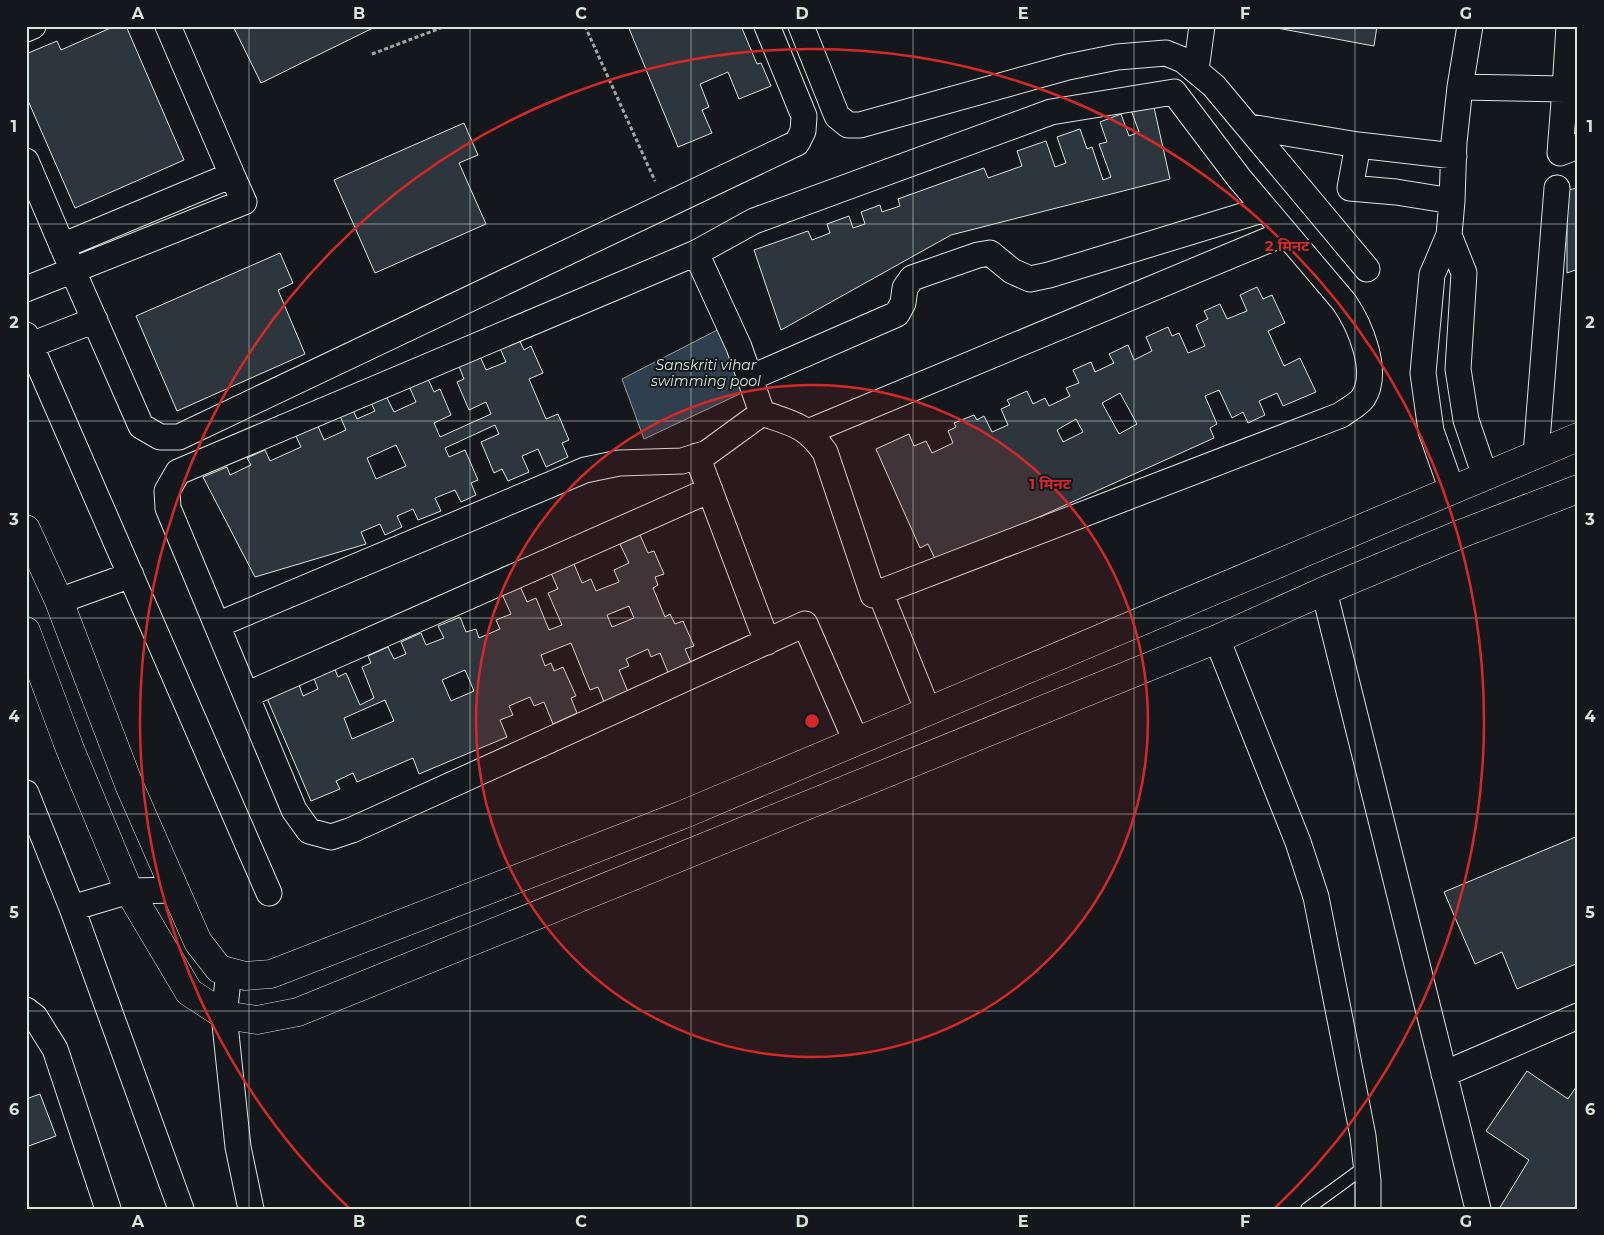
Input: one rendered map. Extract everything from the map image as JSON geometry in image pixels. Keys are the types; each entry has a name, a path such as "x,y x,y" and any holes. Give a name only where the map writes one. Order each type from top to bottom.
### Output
{"street":[{"path":"26,29 33,26"},
{"path":"26,289 244,202 168,26"},
{"path":"26,161 141,426 160,437 179,437 797,143 803,131 804,116 767,26"},
{"path":"801,26 837,116 848,126 860,125 1068,67 1117,57 1166,53 1184,60 1214,86 1250,127 1367,269"},
{"path":"1196,70 1202,26"},
{"path":"1452,490 1431,431 1423,373 1432,275 1448,235 1460,88 1470,26"},
{"path":"1570,26 1560,153 1578,146"},
{"path":"1460,88 1565,89"},
{"path":"762,413 800,426 814,437 825,452 873,594 1341,415 1362,399 1368,383 1368,362 1364,340 1354,317 1344,302 1239,178 1174,92 1051,112 754,221 696,253 178,472 166,492 168,508 294,810 309,831 331,837 352,830 805,624 856,741"},
{"path":"1250,127 1358,145 1454,156"},
{"path":"1358,145 1350,188 1396,192 1452,201"},
{"path":"62,246 232,175"},
{"path":"1536,454 1557,188"},
{"path":"750,378 897,314 903,303 904,288 912,278 978,255 990,253 1012,270 1030,279 1049,275 1265,209"},
{"path":"808,432 1285,233"},
{"path":"1448,235 1464,272 1458,369 1466,420 1484,476"},
{"path":"696,253 739,347 762,413"},
{"path":"95,320 29,340 269,893"},
{"path":"217,625 585,470 619,463 682,461 707,453 762,413"},
{"path":"26,529 59,601 130,787 198,942 219,969 245,976 271,974 682,814 1578,436"},
{"path":"697,456 767,642"},
{"path":"26,631 70,749 129,891 189,992 224,1015 257,1020 298,1012 1217,640 1324,591 1463,533 1578,489"},
{"path":"246,695 710,490"},
{"path":"59,601 131,574"},
{"path":"1324,591 1478,1209"},
{"path":"880,592 928,711"},
{"path":"1217,640 1298,842 1316,897 1363,1136 1368,1209"},
{"path":"26,792 72,908 181,1209"},
{"path":"72,908 129,891 176,890"},
{"path":"229,972 224,1015 238,1147 251,1209"},
{"path":"26,1010 36,1017 55,1049 108,1209"},
{"path":"1444,1074 1578,1016"}],"lane":[{"path":"1306,1209 1366,1166"}],"path":[{"path":"372,54 446,26"},
{"path":"586,26 666,206"}],"water":[{"name":"Sanskriti vihar swimming pool","path":"725,326 748,390 644,439 622,379"}],"building":[{"path":"115,26 126,26 184,160 75,208 26,96 26,54 57,41 61,50"},
{"path":"233,26 377,26 261,83"},
{"path":"628,26 741,26 757,64 761,63 771,86 739,99 728,72 700,84 709,107 702,110 712,133 678,147"},
{"path":"1266,26 1377,26 1374,46"},
{"path":"1153,103 1170,179 951,235 781,330 754,250 808,231 812,240 830,233 827,224 849,216 853,228 865,224 861,212 880,205 882,212 900,206 898,199 984,168 988,178 1022,166 1017,151 1046,141 1055,167 1066,163 1057,137 1080,129 1087,149 1092,147 1103,180 1111,177 1099,144 1107,142 1100,122 1121,114 1129,136 1139,132 1131,110"},
{"path":"464,123 478,155 459,163 486,224 375,273 334,180"},
{"path":"1578,188 1578,269 1567,273 1567,190"},
{"path":"280,253 293,283 278,290 305,354 177,411 136,316"},
{"path":"1257,287 1263,299 1272,295 1285,323 1268,331 1284,366 1300,358 1316,392 1283,406 1277,393 1259,401 1265,415 1248,423 1243,412 1232,418 1219,390 1205,396 1217,424 1210,428 1214,438 937,563 928,544 920,548 876,449 909,434 914,446 926,441 932,453 953,443 948,431 956,427 954,423 974,415 977,420 984,416 992,432 1008,425 1001,409 1010,405 1007,400 1027,391 1033,404 1045,398 1049,406 1070,396 1066,388 1079,383 1073,370 1091,362 1095,372 1114,363 1109,354 1128,345 1134,360 1152,351 1146,337 1168,327 1172,336 1179,333 1188,353 1205,346 1196,325 1208,319 1204,311 1220,304 1227,319 1247,311 1240,295","holes":["1120,393 1137,424 1119,434 1102,403","1076,419 1083,432 1063,442 1057,430"]},
{"path":"518,337 524,350 531,346 543,373 529,379 546,419 558,414 569,440 562,443 568,457 546,467 538,449 522,456 529,472 508,481 502,469 494,473 481,442 499,434 495,425 445,448 449,457 465,450 478,480 471,483 476,495 461,502 455,490 435,498 441,511 418,520 413,509 397,516 402,527 385,535 380,524 361,532 366,544 255,577 203,477 227,467 230,475 251,465 247,458 265,450 270,461 301,447 296,436 318,426 324,440 346,430 340,416 353,410 357,419 375,411 371,403 386,396 394,412 416,402 409,386 427,377 434,392 440,389 451,415 434,423 440,437 491,414 486,402 469,410 457,382 464,379 458,364 479,354 486,370 506,362 499,346","holes":["396,445 406,466 376,479 367,458"]},
{"path":"640,535 648,553 654,551 664,574 655,577 658,585 653,588 665,617 670,614 675,624 683,621 694,646 685,649 692,665 669,675 660,653 651,657 648,649 626,659 629,666 619,670 628,692 604,702 598,687 590,690 571,643 541,655 545,666 551,663 554,671 563,667 576,696 571,698 577,713 553,724 544,702 534,706 530,697 509,706 513,715 500,720 507,737 419,774 413,758 357,782 353,773 336,781 340,789 311,801 266,696 298,682 303,696 318,689 313,676 334,667 338,677 346,673 360,705 374,698 362,667 371,663 368,656 388,647 394,659 406,654 401,642 421,633 426,645 444,638 438,626 460,617 466,632 476,629 479,638 500,629 496,620 511,614 502,594 520,586 527,602 536,598 549,630 562,625 548,593 558,589 551,573 574,564 582,583 591,579 596,591 619,582 614,570 629,563 620,544","holes":["629,606 634,618 612,627 607,615","465,670 474,691 451,701 442,680","385,700 394,721 352,739 344,718"]},
{"path":"1578,836 1578,963 1517,989 1502,952 1475,964 1444,892"},
{"path":"1527,1071 1568,1099 1578,1084 1578,1209 1574,1207 1573,1209 1499,1209 1529,1160 1486,1131"},
{"path":"40,1094 56,1136 26,1147 26,1099"}]}
